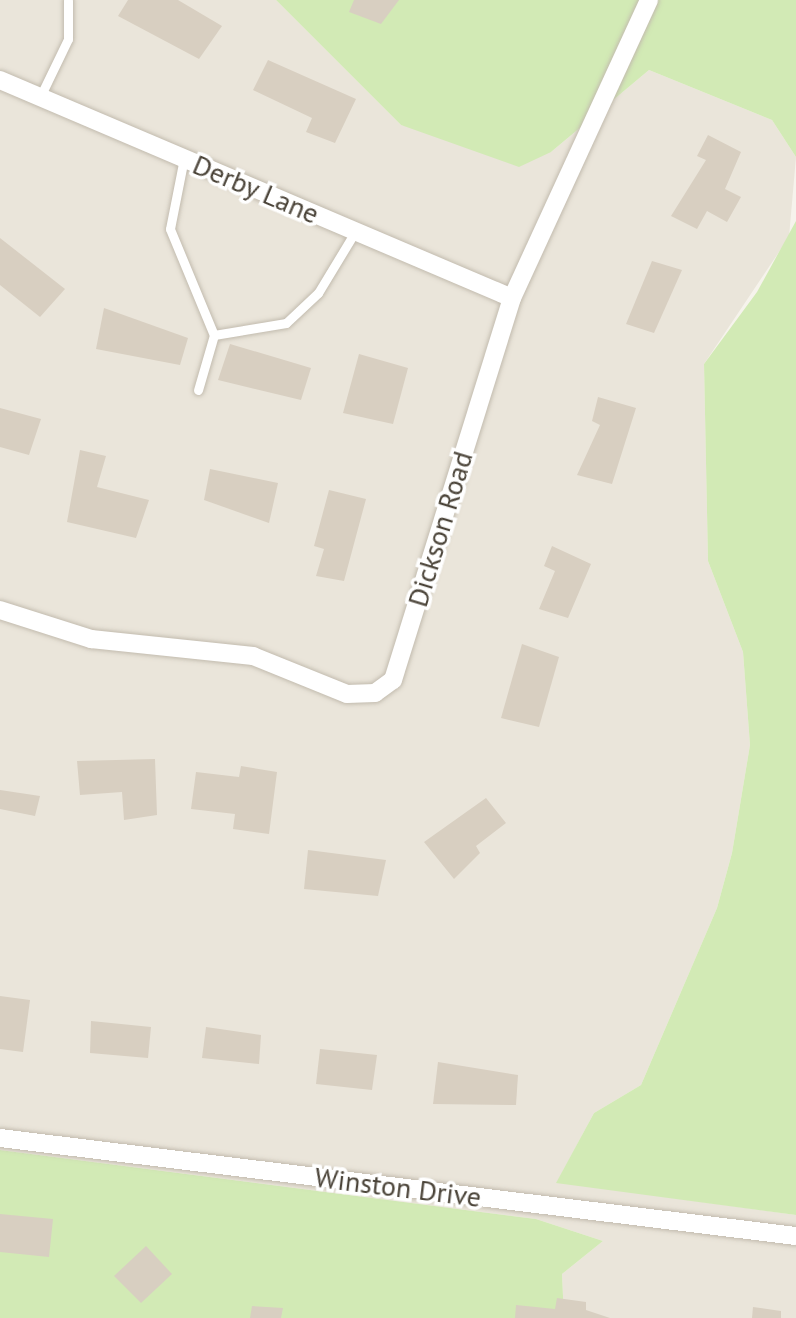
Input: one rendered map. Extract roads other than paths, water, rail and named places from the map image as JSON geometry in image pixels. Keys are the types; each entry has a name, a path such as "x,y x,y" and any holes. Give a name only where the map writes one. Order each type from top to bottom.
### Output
{"street":[{"name":"Dickson Road","path":"0,610 91,639 263,659 347,694 382,689 399,666 512,298 649,0"},
{"name":"Derby Lane","path":"0,80 512,298"},
{"name":"Winston Drive","path":"0,1138 796,1236"}],"lane":[{"path":"40,97 68,39 68,0"},
{"path":"184,158 170,229 214,335 198,390"},
{"path":"214,335 286,323 318,293 355,232"}]}
